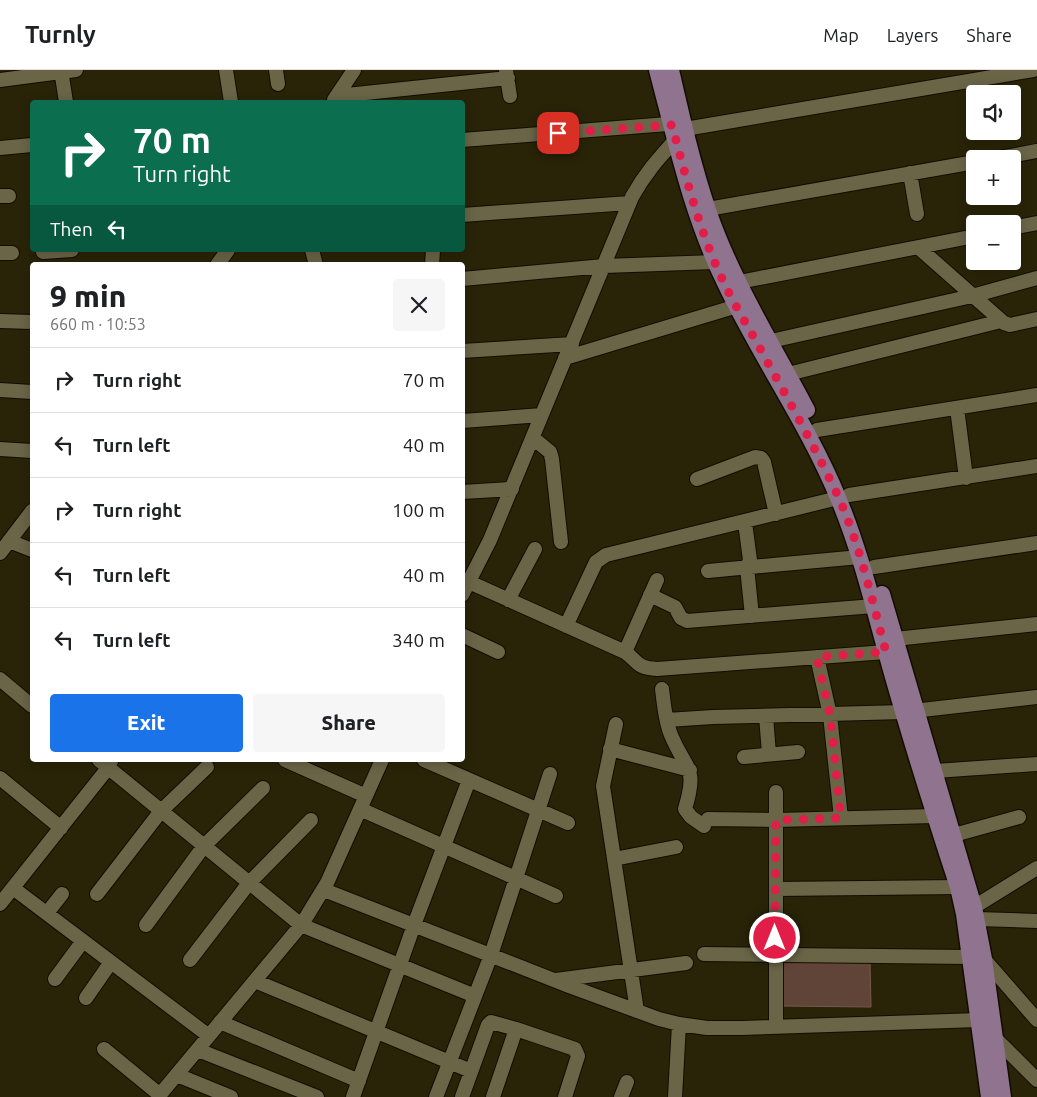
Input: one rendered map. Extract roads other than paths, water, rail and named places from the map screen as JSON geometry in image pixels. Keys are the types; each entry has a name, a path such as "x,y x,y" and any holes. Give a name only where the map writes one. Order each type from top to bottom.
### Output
{"main road":[{"path":"657,70 708,209 739,282 817,430 874,567 935,816 958,886 971,912"},
{"path":"670,70 679,129 696,210 715,262 737,306 843,496 874,606 893,646"},
{"path":"910,711 935,771 954,835 971,912 977,958 995,1038 1003,1097"},
{"path":"977,958 979,1020 989,1097"}],"street":[{"path":"0,80 76,70"},
{"path":"226,70 231,100"},
{"path":"276,70 278,84"},
{"path":"334,99 354,70"},
{"path":"465,140 679,129 1033,70"},
{"path":"61,71 66,100"},
{"path":"334,99 508,72 510,96"},
{"path":"679,129 643,177 629,203 512,489 490,540 466,588 508,600 624,652 646,669 657,670 817,657 1037,624"},
{"path":"0,148 30,145"},
{"path":"1021,154 1037,151"},
{"path":"708,209 966,164"},
{"path":"910,173 917,214"},
{"path":"465,215 629,203"},
{"path":"1021,226 1037,223"},
{"path":"739,282 966,238"},
{"path":"919,248 1000,320 1010,325 1037,319"},
{"path":"465,279 604,266 715,262"},
{"path":"771,341 972,296 1037,278"},
{"path":"566,358 737,306"},
{"path":"788,374 1000,320"},
{"path":"0,321 30,322"},
{"path":"465,351 572,344"},
{"path":"0,390 30,392"},
{"path":"817,430 1037,395"},
{"path":"957,408 966,478"},
{"path":"465,421 542,415"},
{"path":"533,438 550,452 552,459 561,542"},
{"path":"0,449 30,451"},
{"path":"697,479 755,457 761,458 764,462 776,514"},
{"path":"566,626 596,562 606,555 843,496 1037,466"},
{"path":"465,492 512,489"},
{"path":"0,553 30,514"},
{"path":"746,530 750,560 747,567 752,616"},
{"path":"9,541 30,549"},
{"path":"874,567 1037,543"},
{"path":"508,600 535,549"},
{"path":"708,571 860,557"},
{"path":"624,652 657,580"},
{"path":"650,595 675,607 680,618 687,621 874,606"},
{"path":"465,636 498,652"},
{"path":"817,657 830,715 841,818"},
{"path":"0,679 30,704"},
{"path":"662,689 670,734 690,770 691,783 685,809 691,817 706,823 935,816"},
{"path":"667,720 910,711 1037,697"},
{"path":"766,716 769,754"},
{"path":"616,724 603,786 637,1010"},
{"path":"610,749 690,770"},
{"path":"744,757 798,752"},
{"path":"290,762 366,796"},
{"path":"104,1049 159,1096 301,926 324,890 381,762"},
{"path":"428,762 568,823"},
{"path":"0,904 61,828 106,763 161,811 301,926 475,996"},
{"path":"935,771 1037,764"},
{"path":"97,894 161,811 207,767"},
{"path":"436,1097 490,955 550,774"},
{"path":"353,1097 414,925 469,780"},
{"path":"2,783 61,828"},
{"path":"146,925 204,846 263,788"},
{"path":"776,792 776,1027"},
{"path":"360,810 556,896"},
{"path":"954,835 1019,817"},
{"path":"190,960 249,883 311,820"},
{"path":"614,858 676,847"},
{"path":"971,912 1037,868"},
{"path":"776,889 958,886"},
{"path":"13,888 209,1036"},
{"path":"324,890 554,980 679,1024 707,1028 979,1020"},
{"path":"47,913 62,894"},
{"path":"971,912 1037,921"},
{"path":"55,979 83,941"},
{"path":"704,954 977,958 1037,1020"},
{"path":"86,998 111,962"},
{"path":"554,980 686,963"},
{"path":"255,981 472,1072"},
{"path":"220,1022 359,1081"},
{"path":"462,1097 488,1025 491,1022 570,1046 577,1051 578,1056 565,1097"},
{"path":"675,1097 679,1024"},
{"path":"493,1097 516,1029"},
{"path":"995,1038 1037,1080"},
{"path":"198,1050 318,1097"},
{"path":"177,1075 231,1097"},
{"path":"621,1097 627,1082"}]}
